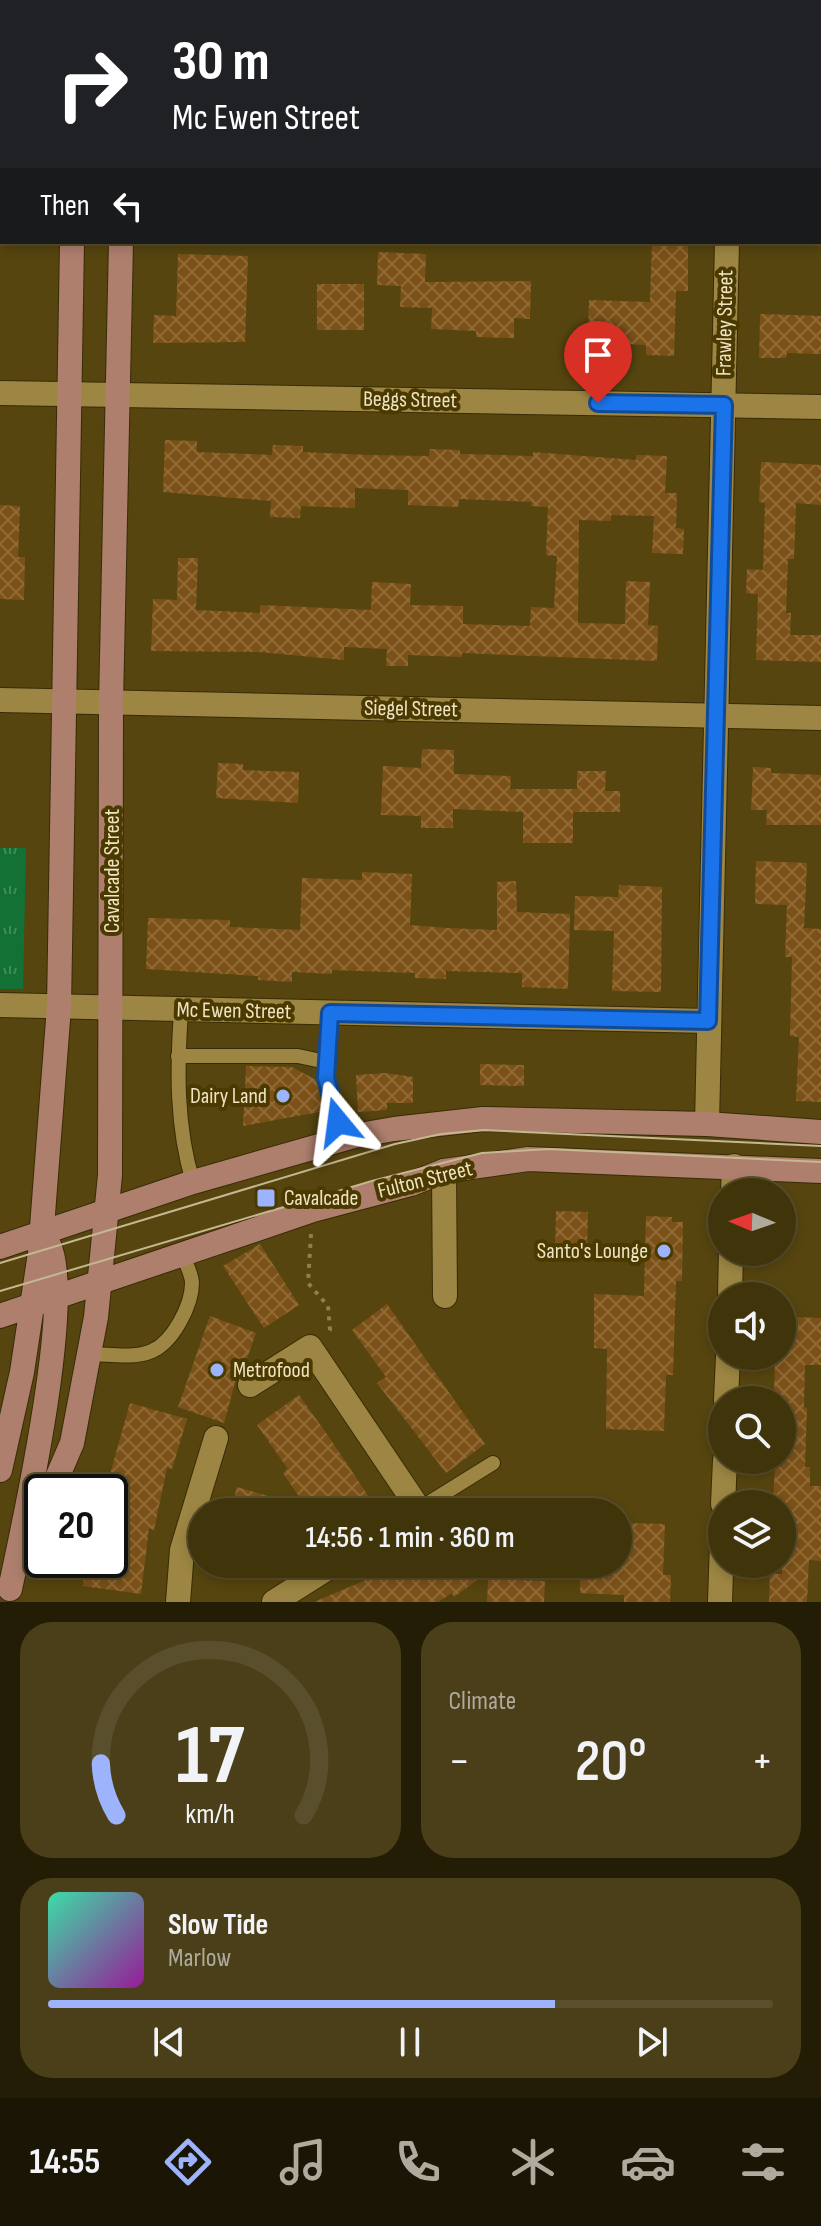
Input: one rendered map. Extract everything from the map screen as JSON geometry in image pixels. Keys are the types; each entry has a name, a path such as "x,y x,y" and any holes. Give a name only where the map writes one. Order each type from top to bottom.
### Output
{"main road":[{"path":"0,1470 44,1300 54,1248 42,1234 59,1007 72,244"},
{"name":"Cavalcade Street","path":"59,1474 72,1443 89,1354 102,1281 106,1209 112,1008 111,703 121,244"},
{"path":"0,1247 193,1182 343,1139 394,1129 483,1119 707,1124 821,1132"},
{"name":"Fulton Street","path":"0,1316 313,1210 411,1184 444,1171 528,1159 821,1171"},
{"path":"7,1595 36,1462 44,1300"},
{"path":"7,1595 24,1556"}],"street":[{"name":"Frawley Street","path":"707,1124 727,244"},
{"name":"Beggs Street","path":"0,393 821,407"},
{"name":"Siegel Street","path":"0,700 821,718"},
{"name":"Mc Ewen Street","path":"0,1005 708,1021"},
{"path":"734,1166 734,1178"},
{"path":"444,1171 445,1296"},
{"path":"250,1385 310,1347 409,1498"},
{"path":"178,1602 182,1550 216,1438"},
{"path":"282,1600 314,1578"},
{"path":"720,1602 721,1578"}],"lane":[{"path":"181,1011 178,1056 181,1142 193,1182"},
{"path":"330,1013 326,1078 343,1139"},
{"path":"178,1056 298,1056 326,1062"},
{"path":"89,1354 136,1355 154,1351 174,1332 189,1300 192,1280 182,1253"},
{"path":"438,1498 493,1463"}],"path":[{"path":"310,1347 330,1330 328,1306 308,1283 313,1210"}],"green space":[{"path":"0,848 26,848 23,989 0,989"}],"building":[{"path":"652,244 688,244 688,291 676,291 674,356 646,355 646,345 588,342 589,300 650,302"},
{"path":"378,252 426,254 425,282 531,281 530,319 514,318 514,338 476,337 476,331 431,329 432,308 400,307 401,286 377,285"},
{"path":"178,254 248,256 245,342 153,343 154,315 176,316"},
{"path":"317,284 364,284 364,330 317,330"},
{"path":"760,314 821,316 821,354 787,353 786,358 759,358"},
{"path":"165,440 197,441 197,452 272,455 273,445 303,446 303,452 368,455 429,456 430,449 460,450 460,454 533,456 533,452 636,460 636,455 667,456 665,493 677,493 676,528 684,529 683,554 652,553 654,516 611,515 611,521 579,520 578,623 625,624 626,581 650,582 648,625 658,626 657,661 462,653 462,657 408,655 408,666 386,666 387,649 344,647 344,660 259,652 151,651 153,599 177,600 178,558 198,558 196,610 260,613 260,605 371,610 372,582 411,584 410,605 463,606 463,624 530,626 531,607 554,608 557,556 546,555 548,507 531,506 532,502 459,499 458,507 408,505 408,490 355,488 355,508 301,506 300,518 270,517 271,501 163,492"},
{"path":"761,462 821,465 821,505 796,503 794,559 788,559 786,613 791,613 790,635 821,635 821,662 756,660 758,594 746,593 747,569 763,570 765,503 759,502"},
{"path":"0,505 20,506 18,557 25,557 24,600 0,599"},
{"path":"422,749 454,750 454,774 511,776 510,789 577,789 577,771 606,771 605,791 620,791 620,812 573,812 573,843 523,843 523,812 453,809 453,828 421,828 421,816 381,815 383,766 421,768"},
{"path":"218,763 243,764 243,770 299,772 298,803 216,798"},
{"path":"753,767 771,768 771,773 821,775 821,825 766,825 767,810 751,810"},
{"path":"756,861 807,863 804,928 821,929 821,1102 796,1101 799,1037 790,1036 792,957 785,957 787,905 755,904"},
{"path":"362,872 412,874 410,925 448,928 497,930 497,882 516,881 517,912 570,914 568,989 522,987 522,973 446,971 446,979 415,978 415,973 332,970 332,974 292,972 292,982 258,980 258,976 146,969 148,918 230,920 230,927 300,930 302,878 362,880"},
{"path":"619,885 662,887 661,992 612,991 614,931 574,930 575,896 618,897"},
{"path":"480,1064 524,1065 524,1086 480,1085"},
{"name":"Dairy Land","path":"246,1066 292,1067 316,1080 324,1111 243,1126"},
{"path":"385,1073 413,1077 413,1103 387,1103 387,1110 358,1112 356,1075"},
{"path":"556,1211 588,1212 587,1252 555,1251"},
{"path":"646,1216 672,1217 672,1222 683,1222 682,1281 676,1281 673,1375 666,1375 664,1431 606,1429 607,1349 594,1348 594,1294 644,1296"},
{"path":"260,1244 299,1305 264,1328 223,1266"},
{"path":"387,1304 485,1444 446,1473 377,1383 386,1377 352,1330"},
{"name":"Metrofood","path":"210,1316 256,1333 242,1372 236,1379 224,1423 178,1407"},
{"path":"796,1317 821,1318 821,1365 805,1365 805,1467 810,1467 810,1486 821,1486 821,1561 809,1560 807,1602 769,1602 770,1578 796,1578 796,1490 774,1490 775,1474 796,1474 796,1386 774,1386 775,1370 796,1370"},
{"path":"299,1395 370,1498 300,1498 283,1473 288,1469 257,1425"},
{"path":"130,1403 187,1419 172,1469 167,1468 154,1530 149,1528 141,1594 83,1586 84,1578 128,1578 128,1474 110,1474"},
{"path":"237,1487 275,1498 234,1498"},
{"path":"632,1523 665,1524 663,1575 671,1575 670,1602 624,1602 624,1595 580,1593 581,1578 632,1578"},
{"path":"371,1578 480,1578 454,1597 452,1593 438,1602 314,1602"},
{"path":"488,1579 545,1581 544,1602 487,1602"}],"tram line":[{"path":"0,1263 395,1144 441,1134 484,1130 821,1146"},
{"path":"0,1291 372,1181 482,1153 548,1149 821,1162"}],"place":[{"name":"Dairy Land","path":"283,1096"},
{"name":"Cavalcade","path":"266,1198"},
{"name":"Santo's Lounge","path":"664,1251"},
{"name":"Metrofood","path":"217,1370"}],"route":[{"path":"338,1122 326,1078 330,1013 708,1021 724,405 598,403"}]}
